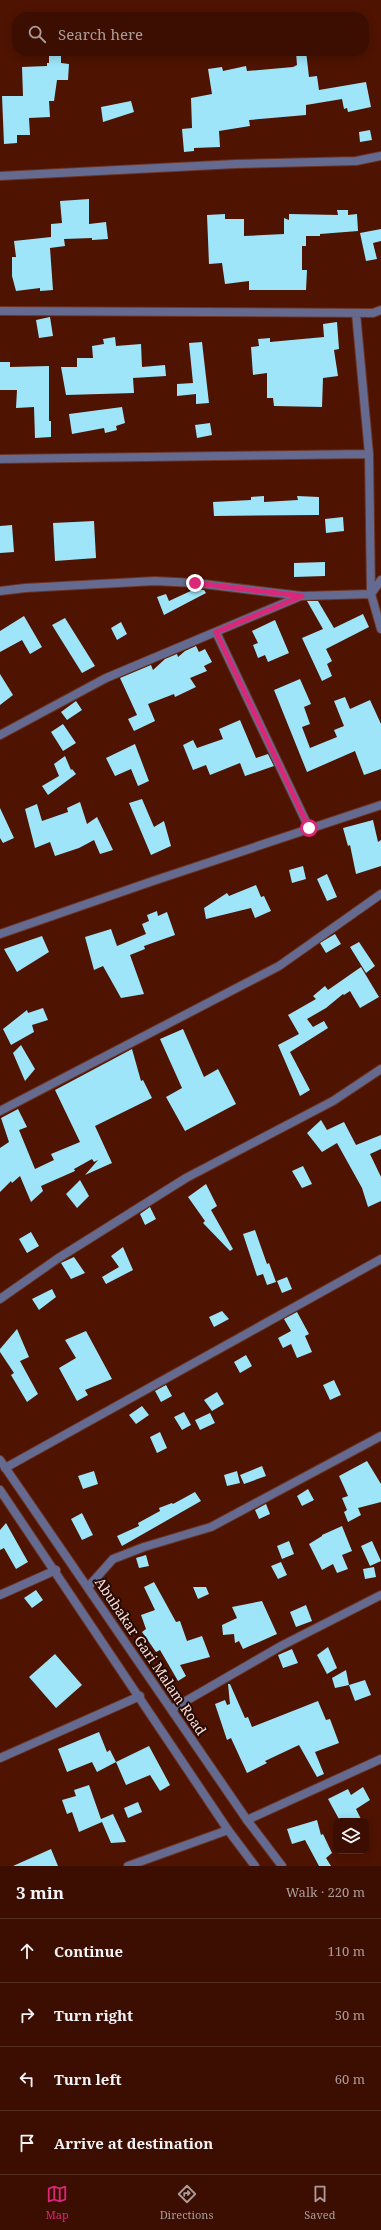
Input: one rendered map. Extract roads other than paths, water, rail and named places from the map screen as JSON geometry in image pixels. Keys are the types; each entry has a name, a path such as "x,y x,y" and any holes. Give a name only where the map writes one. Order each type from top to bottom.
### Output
{"street":[{"path":"0,176 236,164 356,161 381,156"},
{"path":"0,311 373,313 381,310"},
{"path":"356,313 369,454 370,594 381,629"},
{"path":"0,459 369,454"},
{"path":"370,594 381,580"},
{"path":"0,591 25,588 155,581 195,583 302,596 370,594"},
{"path":"0,735 106,678 302,596"},
{"path":"216,632 309,828"},
{"path":"0,934 309,828 381,805"},
{"path":"0,1110 279,966 381,894"},
{"path":"0,1299 57,1259 186,1178 333,1101 381,1069"},
{"path":"5,1468 381,1259"},
{"path":"88,1587 113,1559 144,1546 211,1527 381,1436"},
{"name":"Abubakar Gari Malam Road","path":"0,1460 247,1820 282,1866"},
{"path":"0,1490 56,1570 228,1830 255,1866"},
{"path":"0,1595 56,1570"},
{"path":"172,1709 281,1646 381,1595"},
{"path":"0,1758 140,1696"},
{"path":"247,1820 381,1759"},
{"path":"128,1866 228,1830"}]}
